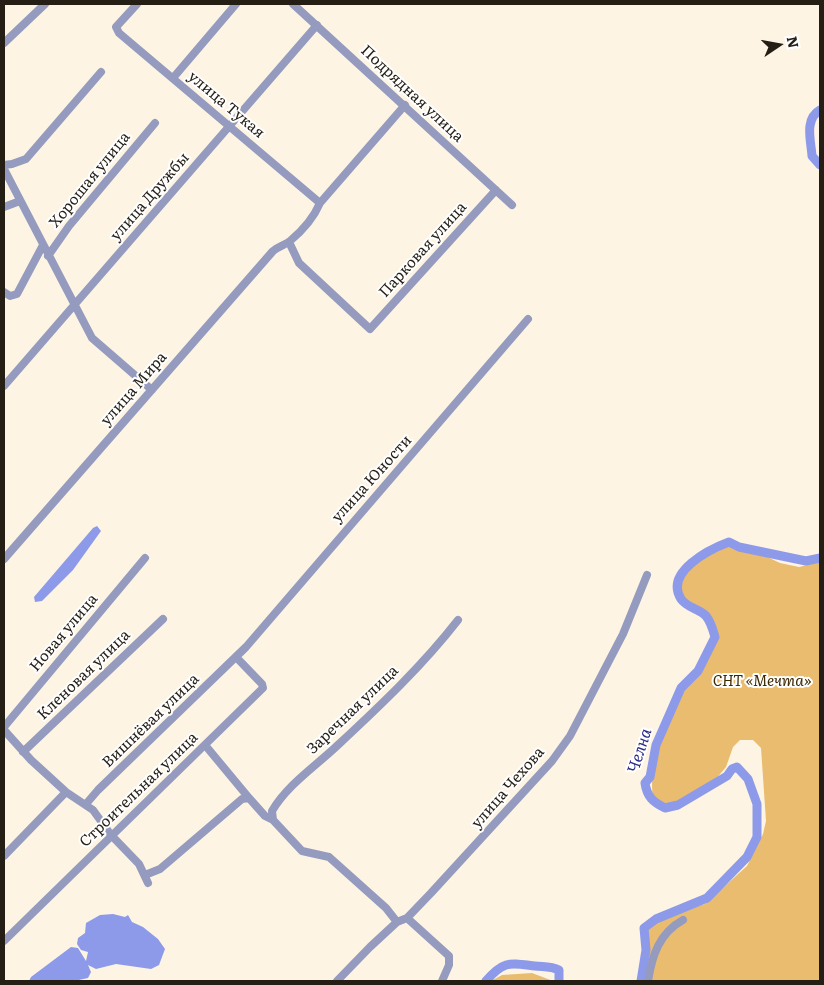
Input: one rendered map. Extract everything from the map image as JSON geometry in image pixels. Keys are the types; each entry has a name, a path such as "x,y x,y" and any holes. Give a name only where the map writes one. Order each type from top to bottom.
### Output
{"street":[{"path":"4,43 45,4"},
{"name":"улица Тукая","path":"136,4 116,28 119,33 320,203"},
{"path":"173,78 236,4"},
{"name":"Подрядная улица","path":"294,4 512,205"},
{"name":"улица Дружбы","path":"5,384 317,25"},
{"path":"4,165 26,159 101,72"},
{"name":"улица Мира","path":"4,559 273,251 279,245 289,242 315,213 320,203 405,105"},
{"name":"Хорошая улица","path":"48,256 69,226 155,123"},
{"path":"4,169 92,338 152,390"},
{"name":"Парковая улица","path":"289,242 299,264 370,329 496,190"},
{"path":"4,207 20,201"},
{"path":"4,292 10,296 17,294 43,245"},
{"name":"улица Юности","path":"236,657 358,514 426,440 528,319"},
{"name":"Новая улица","path":"4,729 145,558"},
{"name":"улица Чехова","path":"337,981 397,922 407,918 486,835 552,761 570,736 623,634 647,575"},
{"name":"Кленовая улица","path":"23,752 163,619"},
{"name":"Заречная улица","path":"273,820 272,811 281,795 356,728 412,673 433,652 458,620"},
{"name":"Строительная улица","path":"4,941 263,686 236,657"},
{"name":"Вишнёвая улица","path":"86,804 98,790 236,657"},
{"path":"4,729 23,752 66,792 86,804 111,835 139,864 146,879 242,799 249,798"},
{"path":"205,745 265,816 273,820 302,851 329,857 386,908 397,922"},
{"path":"4,856 66,792"},
{"path":"407,918 449,956 449,965 442,981"},
{"path":"648,981 652,958 659,943 674,925 683,920"}],"green space":[{"name":"СНТ «Мечта»","path":"727,543 740,551 761,554 780,563 799,567 820,562 820,981 640,981 647,927 661,917 705,904 747,866 763,834 766,821 761,748 753,740 740,740 733,747 726,767 704,793 668,809 660,808 653,800 653,768 666,723 681,695 707,660 715,644 704,616 683,605 677,589 685,574 697,561"},
{"path":"532,973 553,981 491,981 502,975"}],"water":[{"path":"97,526 101,531 73,570 42,601 35,602 34,597 93,528"},
{"path":"113,914 125,917 128,915 132,922 143,927 158,939 165,949 159,965 151,969 116,964 96,969 88,965 91,972 88,978 74,981 29,981 31,977 71,947 78,948 86,961 88,952 81,950 77,944 78,938 85,933 86,923 100,915"}],"waterway":[{"name":"Челна","path":"820,110 815,114 810,125 812,156 820,165"},
{"name":"Челна","path":"641,981 646,950 644,928 656,919 707,898 747,857 757,837 757,804 748,779 737,767 732,769 727,776 678,805 665,808 657,804 647,792 645,783 650,777 656,745 681,688 698,671 715,637 711,623 706,616 681,599 677,589 679,580 684,571 701,556 729,542 739,547 806,561 820,558"},
{"name":"Челна","path":"486,981 498,969 508,964 556,969 559,970 559,981"}]}
